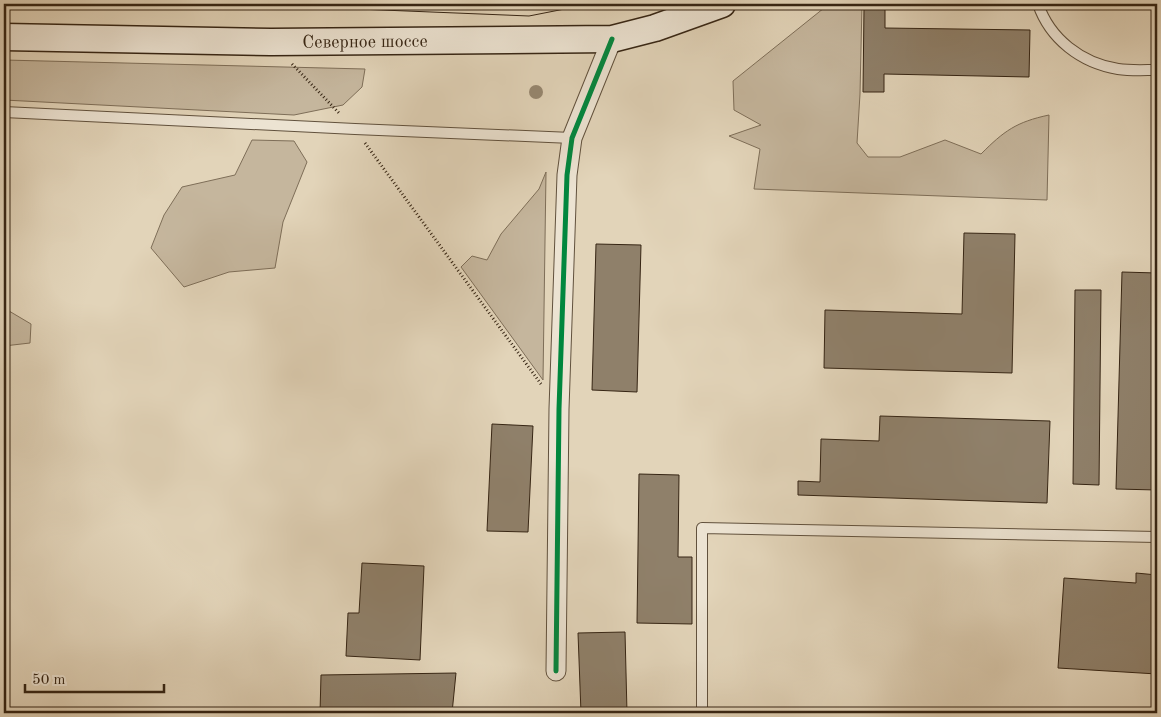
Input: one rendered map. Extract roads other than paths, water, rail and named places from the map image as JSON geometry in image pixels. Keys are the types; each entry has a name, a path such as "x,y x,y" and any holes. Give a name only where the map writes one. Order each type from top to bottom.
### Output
{"main road":[{"name":"Северное шоссе","path":"4,37 271,42 612,39 655,28 722,4"}],"street":[{"path":"556,671 559,409 567,175 572,138 612,39"}],"lane":[{"path":"1038,4 1043,17 1056,36 1076,53 1096,63 1118,69 1157,70"},
{"path":"4,112 572,138"},
{"path":"702,713 702,528 1157,537"}],"tram line":[{"path":"235,4 529,16 590,4"}]}
